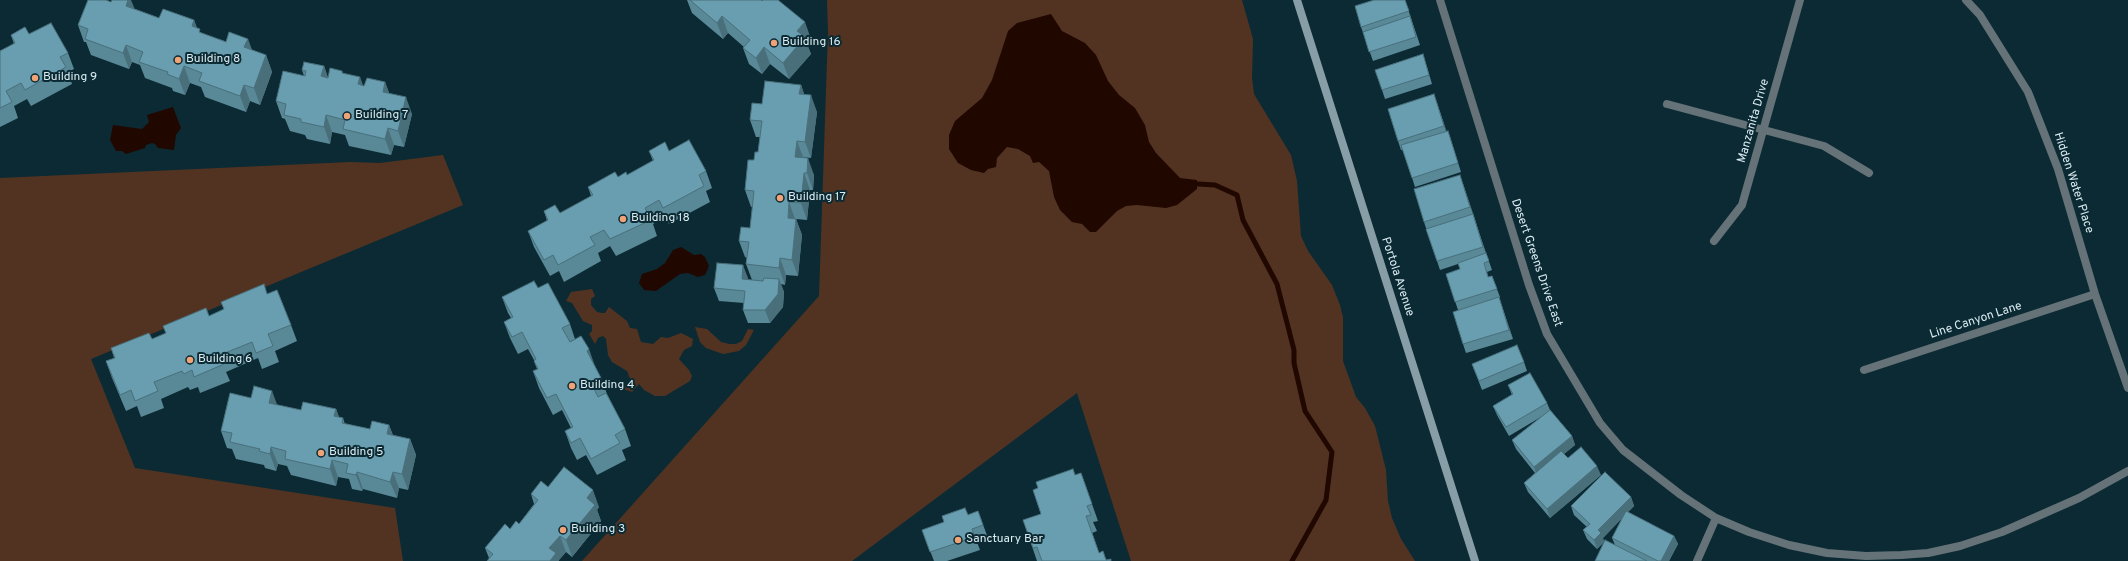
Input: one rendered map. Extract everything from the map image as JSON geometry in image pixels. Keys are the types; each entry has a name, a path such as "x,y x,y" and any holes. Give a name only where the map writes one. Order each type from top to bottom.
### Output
{"main road":[{"name":"Portola Avenue","path":"1297,0 1475,561"}],"street":[{"name":"Desert Greens Drive East","path":"1440,0 1529,285 1547,334 1600,423 1623,450 1681,496 1716,518 1749,532 1789,545 1827,553 1866,556 1928,553 1960,546 2002,532 2079,498 2128,471"},
{"name":"Manzanita Drive","path":"1714,240 1742,205 1800,0"},
{"name":"Hidden Water Place","path":"1966,0 1980,14 2028,92 2058,169 2096,294 2128,388"},
{"path":"1667,104 1824,146 1869,173"},
{"name":"Line Canyon Lane","path":"1864,370 2096,294"},
{"path":"1696,561 1716,518"}],"shaded area":[{"path":"827,0 1242,0 1253,39 1252,78 1254,94 1291,155 1297,181 1301,236 1308,251 1332,285 1340,305 1343,317 1343,361 1356,397 1365,408 1375,426 1386,470 1388,501 1392,518 1401,539 1415,561 1131,561 1077,393 852,561 582,561 819,296 828,32"},
{"path":"1051,14 1062,31 1085,43 1096,55 1108,81 1119,95 1135,108 1145,125 1149,142 1156,153 1180,178 1197,180 1197,189 1177,205 1166,208 1137,205 1126,206 1117,211 1096,232 1090,232 1082,224 1072,222 1060,210 1054,197 1049,171 1039,162 1033,163 1030,156 1018,149 1007,147 997,158 996,167 988,169 984,173 971,170 958,163 949,149 949,135 955,121 982,98 992,80 1008,31 1017,23"},
{"path":"173,107 181,128 176,135 174,150 158,148 152,143 146,145 145,148 126,154 122,151 116,151 110,140 113,125 142,129 149,122 147,115"},
{"path":"443,155 463,205 91,359 135,468 395,508 403,561 0,561 0,178 350,162 380,163"},
{"path":"681,247 694,255 701,254 705,257 709,266 705,275 698,277 688,273 680,274 656,291 644,290 639,283 642,274 657,269 665,263 673,250"},
{"path":"592,289 595,296 591,299 591,305 597,312 605,313 609,307 627,321 630,328 637,329 641,342 653,344 661,337 668,338 681,333 693,339 692,346 684,350 679,359 689,370 692,376 690,381 665,396 655,396 644,390 639,384 632,392 623,389 623,386 631,381 627,371 612,362 608,355 606,339 603,336 598,338 595,344 589,334 592,331 592,325 583,321 572,303 566,301 571,292"},
{"path":"695,327 707,329 721,342 729,344 736,344 742,341 748,329 754,330 746,345 739,351 723,354 706,348 700,342"}],"building":[{"name":"Building 8","path":"88,0 106,0 111,2 112,0 128,0 126,6 159,18 163,9 194,20 192,26 200,29 199,32 226,42 229,32 248,39 244,47 266,55 254,88 244,85 240,96 199,81 202,73 184,66 179,79 167,74 168,72 139,62 143,52 126,45 123,53 85,39 88,29 78,25"},
{"name":"Building 16","path":"690,0 778,0 805,22 797,31 805,37 783,63 764,47 756,58 743,48 750,40 722,16 717,23"},
{"path":"1374,0 1405,0 1409,11 1361,27 1355,6"},
{"path":"1410,16 1416,37 1369,52 1363,32"},
{"path":"51,23 68,53 60,57 66,67 25,90 21,83 6,91 12,102 0,108 0,51 15,43 11,35 25,27 29,34"},
{"path":"1423,54 1429,75 1382,90 1375,70"},
{"name":"Building 7","path":"304,62 324,66 321,76 328,78 330,68 342,71 342,73 360,77 358,84 364,86 367,78 385,82 383,92 406,97 398,131 388,128 385,139 343,129 345,120 326,115 324,127 301,122 301,119 284,115 286,104 276,101 283,71 305,76 306,71 302,70"},
{"name":"Building 17","path":"765,81 801,85 799,94 811,95 805,142 797,141 795,157 808,158 807,173 804,173 801,203 789,202 788,218 796,219 792,260 780,258 779,268 746,264 749,242 739,241 741,227 750,228 754,191 745,190 748,160 754,160 755,152 758,152 762,121 750,120 752,103 762,104"},
{"path":"1434,94 1444,126 1398,141 1388,109"},
{"path":"1448,131 1458,163 1412,178 1401,145"},
{"name":"Building 18","path":"689,140 706,171 699,175 704,186 663,208 659,200 645,208 651,220 610,239 604,230 590,237 595,245 558,265 553,255 544,260 528,231 548,220 544,211 555,205 560,213 593,195 588,187 615,172 618,177 626,172 627,175 654,160 649,151 665,142 669,151"},
{"path":"1460,175 1470,207 1424,222 1414,189"},
{"path":"1473,214 1483,247 1437,261 1426,229"},
{"path":"1486,253 1489,261 1484,263 1488,277 1492,276 1497,289 1455,302 1446,274 1460,269 1458,263"},
{"path":"717,263 743,265 742,279 763,281 764,278 779,279 778,294 765,310 743,310 745,291 714,288"},
{"name":"Building 4","path":"534,281 538,288 548,283 570,324 562,328 570,342 581,336 589,349 587,351 601,378 591,383 598,397 606,393 625,429 615,435 620,443 591,459 580,438 571,443 565,431 573,427 556,394 547,398 533,371 538,369 534,361 536,359 522,332 512,337 504,322 513,317 502,297"},
{"name":"Building 6","path":"264,284 267,294 277,290 291,325 268,334 273,346 256,353 252,342 220,355 224,364 194,377 192,370 184,374 182,371 154,382 158,391 135,401 131,390 120,395 106,361 115,358 111,348 149,333 152,339 166,333 163,326 206,308 209,316 224,309 221,302"},
{"path":"1499,297 1509,330 1463,344 1453,312"},
{"path":"1517,345 1524,362 1479,381 1472,364"},
{"path":"1530,373 1547,403 1506,427 1493,406 1513,394 1508,385"},
{"name":"Building 5","path":"254,386 272,391 269,403 301,410 303,402 336,409 334,416 343,418 342,423 370,429 372,421 389,425 387,434 410,439 402,474 393,472 390,482 357,472 356,475 346,473 348,464 332,460 330,469 285,459 286,451 271,447 270,454 259,451 260,449 230,442 232,433 221,431 230,393 251,398"},
{"path":"1550,410 1572,436 1534,467 1512,440"},
{"path":"1581,447 1597,466 1547,509 1524,483 1561,451 1568,458"},
{"name":"Building 3","path":"564,467 593,490 587,498 595,505 566,540 560,536 549,548 556,553 550,561 487,561 493,554 485,548 505,524 510,529 516,521 519,524 538,500 531,494 541,481 548,487"},
{"path":"1073,469 1075,475 1081,473 1092,504 1087,506 1091,515 1086,516 1099,553 1103,551 1106,560 1111,559 1111,561 1042,561 1037,547 1033,548 1023,520 1041,514 1033,490 1038,488 1036,482"},
{"path":"1605,472 1631,497 1598,530 1601,533 1594,540 1583,530 1590,524 1571,506"},
{"path":"965,508 968,515 978,511 983,525 972,529 975,537 930,552 922,530 944,522 942,516"},
{"path":"1626,511 1674,536 1661,561 1658,561 1612,538"},
{"path":"1605,540 1647,561 1595,561"}],"waterway":[{"path":"1198,184 1215,185 1237,195 1243,220 1277,284 1294,350 1294,363 1305,411 1332,452 1326,500 1292,561"}],"place":[{"name":"Building 16","path":"774,43"},
{"name":"Building 8","path":"178,60"},
{"name":"Building 9","path":"35,78"},
{"name":"Building 7","path":"347,116"},
{"name":"Building 17","path":"780,198"},
{"name":"Building 18","path":"623,219"},
{"name":"Building 6","path":"190,360"},
{"name":"Building 4","path":"572,386"},
{"name":"Building 5","path":"321,453"},
{"name":"Building 3","path":"563,530"},
{"name":"Sanctuary Bar","path":"958,540"}]}
